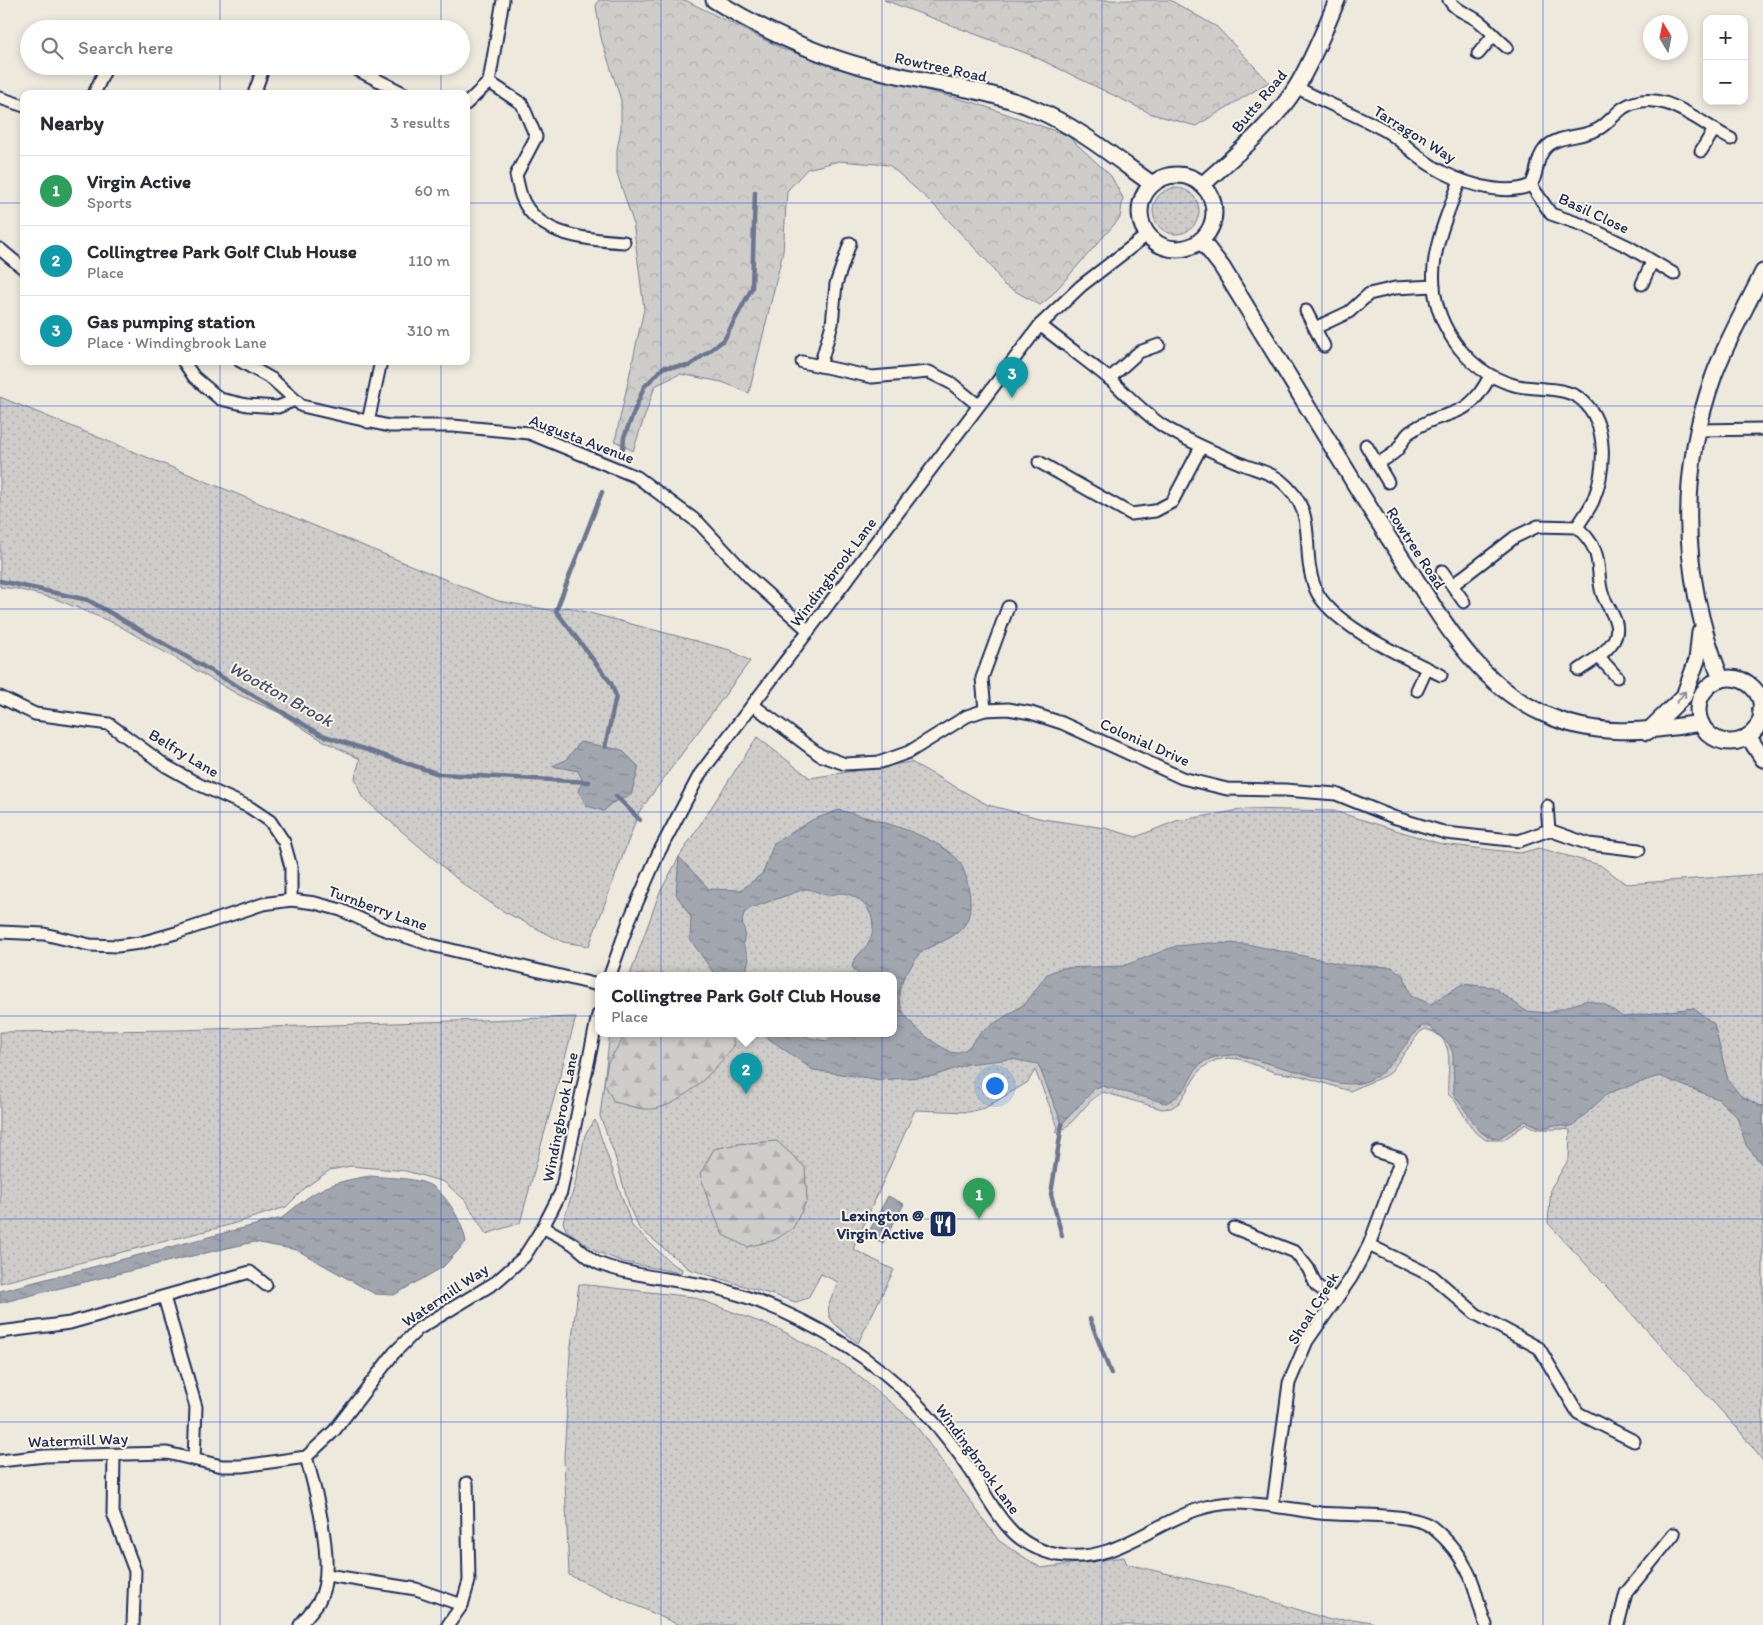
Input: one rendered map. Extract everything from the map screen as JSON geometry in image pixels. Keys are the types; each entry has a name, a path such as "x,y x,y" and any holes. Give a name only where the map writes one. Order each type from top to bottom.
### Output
{"street":[{"path":"470,100 489,82 503,0"},
{"name":"Rowtree Road","path":"714,0 774,35 836,59 884,72 985,93 1034,109 1082,132 1152,184"},
{"name":"Butts Road","path":"1202,185 1250,142 1296,87 1317,50 1338,0"},
{"path":"1449,0 1452,5 1481,22 1492,36 1507,46"},
{"path":"1478,54 1492,36"},
{"path":"96,90 103,75"},
{"path":"255,90 261,75"},
{"path":"366,75 393,90"},
{"path":"489,82 522,104 536,137 516,175 522,199 543,225 589,240 624,242"},
{"name":"Tarragon Way","path":"1296,87 1387,132 1431,166 1460,180 1488,188 1514,189 1531,185"},
{"path":"0,98 20,105"},
{"path":"1531,185 1538,175 1538,160 1544,148 1558,139 1579,137 1600,128 1624,108 1643,99 1660,102 1686,111 1714,130 1732,139"},
{"path":"1701,151 1714,130"},
{"path":"1171,176 1183,176 1202,185 1213,204 1214,214 1209,230 1201,240 1190,247 1170,249 1162,247 1147,235 1141,222 1140,210 1143,197 1152,184 1171,176"},
{"path":"1460,180 1440,233 1433,268 1434,286 1444,325 1458,348 1473,364 1490,376 1515,386 1566,393 1583,401 1598,426 1602,450 1600,478 1592,503 1577,527"},
{"name":"Basil Close","path":"1531,185 1551,214 1582,225 1629,247 1674,274"},
{"name":"Windingbrook Lane","path":"611,972 629,920 658,854 700,774 1040,325 1082,286 1147,235"},
{"name":"Rowtree Road","path":"1201,240 1222,267 1382,528 1451,634 1476,665 1504,689 1540,713 1564,723 1594,730 1647,732 1700,723"},
{"path":"820,366 832,324 836,284 850,243"},
{"path":"0,249 20,266"},
{"path":"1642,284 1652,262"},
{"path":"1721,679 1701,623 1691,571 1687,522 1689,477 1698,430 1714,374 1763,272"},
{"path":"1315,328 1349,312 1369,294 1396,288 1434,286"},
{"path":"1306,311 1324,346"},
{"path":"1040,325 1109,379 1162,425 1200,446 1279,479 1297,498 1305,513 1310,545 1308,564 1315,589 1324,602 1350,625 1387,649 1441,675"},
{"path":"1109,379 1139,352 1159,345"},
{"path":"802,362 872,377 929,372 951,383 978,405"},
{"path":"186,365 194,378 220,399 247,405 278,407 295,400"},
{"name":"Augusta Avenue","path":"247,365 272,379 302,406 389,426 453,426 529,433 637,477 699,523 752,580 810,631"},
{"path":"368,422 380,365"},
{"path":"1377,464 1396,451 1409,433 1424,424 1465,409 1481,394 1490,376"},
{"path":"1698,430 1763,429"},
{"path":"1366,445 1388,482"},
{"path":"1039,462 1131,514 1155,511 1172,502 1200,446"},
{"path":"1454,584 1522,533 1538,526 1577,527 1590,539 1597,554 1602,594 1613,614 1616,627 1614,639 1599,657 1579,670"},
{"path":"1442,571 1454,584 1464,602"},
{"path":"985,710 982,678 1008,606"},
{"path":"1647,732 1684,696 1698,660 1701,623"},
{"path":"1599,657 1617,677"},
{"path":"1417,690 1426,668"},
{"path":"1733,678 1744,681 1753,687 1759,696 1762,710 1757,727 1748,736 1738,741 1719,740 1710,735 1700,723 1698,712 1700,698 1706,688 1721,679 1733,678"},
{"name":"Belfry Lane","path":"0,697 35,714 109,724 166,766 200,785 249,807 270,821 284,842 291,867 291,900"},
{"name":"Colonial Drive","path":"753,705 820,755 845,764 881,762 909,752 968,716 985,710 1008,709 1032,713 1062,723 1182,778 1226,789 1285,790 1336,794 1392,817 1446,833 1519,841 1549,830"},
{"path":"1748,736 1763,759"},
{"path":"1546,806 1549,830 1589,844 1639,850"},
{"name":"Turnberry Lane","path":"0,932 44,934 90,945 116,946 140,943 176,933 263,904 291,900 316,903 341,910 380,928 431,945 595,984"},
{"name":"Windingbrook Lane","path":"595,1030 562,1192 544,1227 575,1246 586,1256 599,1264 715,1288 747,1298 807,1324 856,1353 886,1375 930,1420 969,1468 1009,1529 1032,1548 1059,1555 1091,1555 1127,1545 1168,1521 1199,1509 1231,1503 1273,1504 1327,1513 1396,1516 1429,1525 1453,1548 1471,1577 1486,1625"},
{"name":"Shoal Creek","path":"1273,1504 1289,1383 1307,1341 1336,1300 1369,1245 1400,1159 1378,1152"},
{"name":"Watermill Way","path":"0,1461 45,1456 114,1456 167,1453 222,1466 236,1466 306,1457 334,1431 394,1353 418,1329 496,1282 524,1257 544,1227"},
{"path":"1234,1228 1295,1252 1308,1268 1316,1285 1336,1300"},
{"path":"1369,1245 1432,1276 1476,1314 1539,1348 1578,1413 1634,1441"},
{"path":"0,1332 70,1323 250,1272 266,1285"},
{"path":"164,1297 196,1407 194,1459"},
{"path":"114,1456 113,1513 135,1571 133,1625"},
{"path":"300,1625 320,1600 327,1576 318,1498 306,1457"},
{"path":"448,1625 462,1605 470,1582 467,1483"},
{"path":"1618,1625 1626,1593 1674,1534"},
{"path":"327,1576 416,1589 462,1605"}],"green space":[{"path":"599,0 685,0 783,49 855,72 975,103 1067,135 1111,176 1123,198 1120,218 1049,298 1040,305 1004,285 988,262 931,202 889,165 839,161 807,169 787,191 783,252 749,393 722,382 680,374 655,386 633,451 615,441 644,309 633,222 617,173 617,150 621,128 621,100 601,38 596,6"},
{"path":"884,0 1170,0 1217,27 1269,82 1196,126 1152,114 1031,55"},
{"path":"1172,188 1180,188 1189,192 1195,198 1199,211 1195,224 1189,230 1180,234 1172,234 1163,230 1157,224 1153,215 1153,207 1157,198 1163,192"},
{"path":"0,397 498,601 556,611 567,607 730,650 750,661 639,812 589,946 563,942 501,910 463,884 362,797 355,778 360,759 320,739 278,712 239,695 116,624 56,599 17,589 0,587"},
{"path":"757,737 810,778 911,762 988,805 1043,819 1105,828 1136,837 1176,821 1246,809 1334,811 1441,844 1520,853 1539,848 1600,865 1626,884 1763,874 1763,1461 1738,1429 1548,1223 1551,1188 1569,1159 1570,1130 1542,1129 1526,1124 1503,1140 1486,1140 1474,1131 1455,1101 1448,1094 1449,1065 1447,1047 1443,1039 1436,1033 1425,1029 1420,1032 1389,1074 1350,1091 1301,1076 1274,1072 1239,1059 1228,1058 1216,1060 1199,1071 1179,1103 1171,1108 1162,1109 1103,1092 1090,1101 1069,1125 1056,1133 1058,1127 1035,1070 1028,1082 985,1108 969,1112 915,1110 853,1249 894,1270 858,1343 834,1323 830,1317 829,1304 838,1282 821,1274 808,1298 796,1302 689,1269 639,1228 630,1209 614,1153 600,1116 610,1037 897,1037 897,972 631,972 659,894 679,857"},
{"path":"576,1017 520,1223 486,1234 465,1200 444,1182 406,1171 351,1166 330,1170 306,1187 286,1207 229,1225 0,1283 0,1032 180,1030"},
{"path":"624,1037 731,1037 735,1045 695,1088 670,1104 657,1108 636,1108 614,1102 604,1083 608,1062"},
{"path":"595,1120 632,1226 672,1264 682,1269 681,1273 623,1262 598,1252 566,1230 563,1222 575,1185 585,1135"},
{"path":"777,1141 805,1167 807,1200 793,1228 775,1240 747,1247 723,1235 708,1200 700,1174 714,1149 737,1144"},
{"path":"579,1284 693,1297 781,1330 850,1369 912,1420 999,1541 1041,1568 1124,1557 1127,1564 1244,1592 1330,1620 1353,1619 1372,1622 1377,1625 679,1625 569,1575 564,1458 570,1353"}],"water":[{"path":"580,742 622,750 639,767 631,795 610,804 604,811 587,806 578,791 583,781 578,771 552,766 566,760"},
{"path":"839,810 885,823 932,841 946,850 960,863 964,870 970,900 970,910 966,923 953,936 918,955 902,982 899,995 901,1007 915,1027 950,1052 956,1053 967,1049 981,1032 1026,1003 1047,974 1061,968 1123,966 1176,946 1209,943 1247,944 1346,965 1392,967 1404,976 1411,996 1431,1004 1462,984 1493,987 1526,1011 1548,1013 1587,1000 1606,1005 1623,1017 1693,1008 1714,1024 1728,1080 1740,1095 1760,1106 1763,1105 1763,1166 1746,1145 1737,1117 1718,1099 1659,1076 1608,1093 1574,1125 1568,1127 1555,1125 1542,1128 1526,1121 1499,1138 1488,1137 1481,1132 1454,1095 1453,1053 1449,1044 1429,1026 1422,1026 1387,1067 1367,1081 1354,1084 1338,1083 1238,1055 1220,1056 1199,1065 1185,1088 1178,1096 1166,1103 1102,1086 1095,1088 1062,1124 1038,1064 1011,1059 968,1064 934,1076 881,1080 813,1070 767,1037 808,1037 827,1041 834,1037 897,1037 897,972 856,972 852,967 854,960 867,945 872,934 872,918 865,905 859,900 843,893 827,895 805,889 751,908 744,913 742,922 745,933 743,944 749,959 746,970 748,972 713,972 690,939 691,917 676,894 679,857 709,889 741,890 763,873 774,843 812,820"},
{"path":"370,1176 413,1180 429,1184 435,1188 446,1199 455,1213 466,1242 443,1267 394,1295 375,1294 297,1250 254,1242 0,1303 0,1291 282,1218 322,1189 342,1182"},
{"path":"888,1196 904,1204 883,1243 867,1235"}],"waterway":[{"path":"623,449 624,437 644,387 664,367 689,366 724,340 752,288 755,192"},
{"path":"602,492 556,611 611,683 616,696 605,747"},
{"name":"Wootton Brook","path":"0,581 88,600 322,735 439,774 589,782"},
{"name":"Wootton Brook","path":"616,796 640,820"},
{"path":"1062,1124 1051,1194 1062,1236"},
{"path":"1090,1319 1111,1374"}],"place":[{"name":"Gas pumping station","path":"1012,398"},
{"name":"Collingtree Park Golf Club House","path":"746,1094"},
{"name":"Virgin Active","path":"979,1219"},
{"name":"Lexington @ Virgin Active","path":"943,1224"}]}
